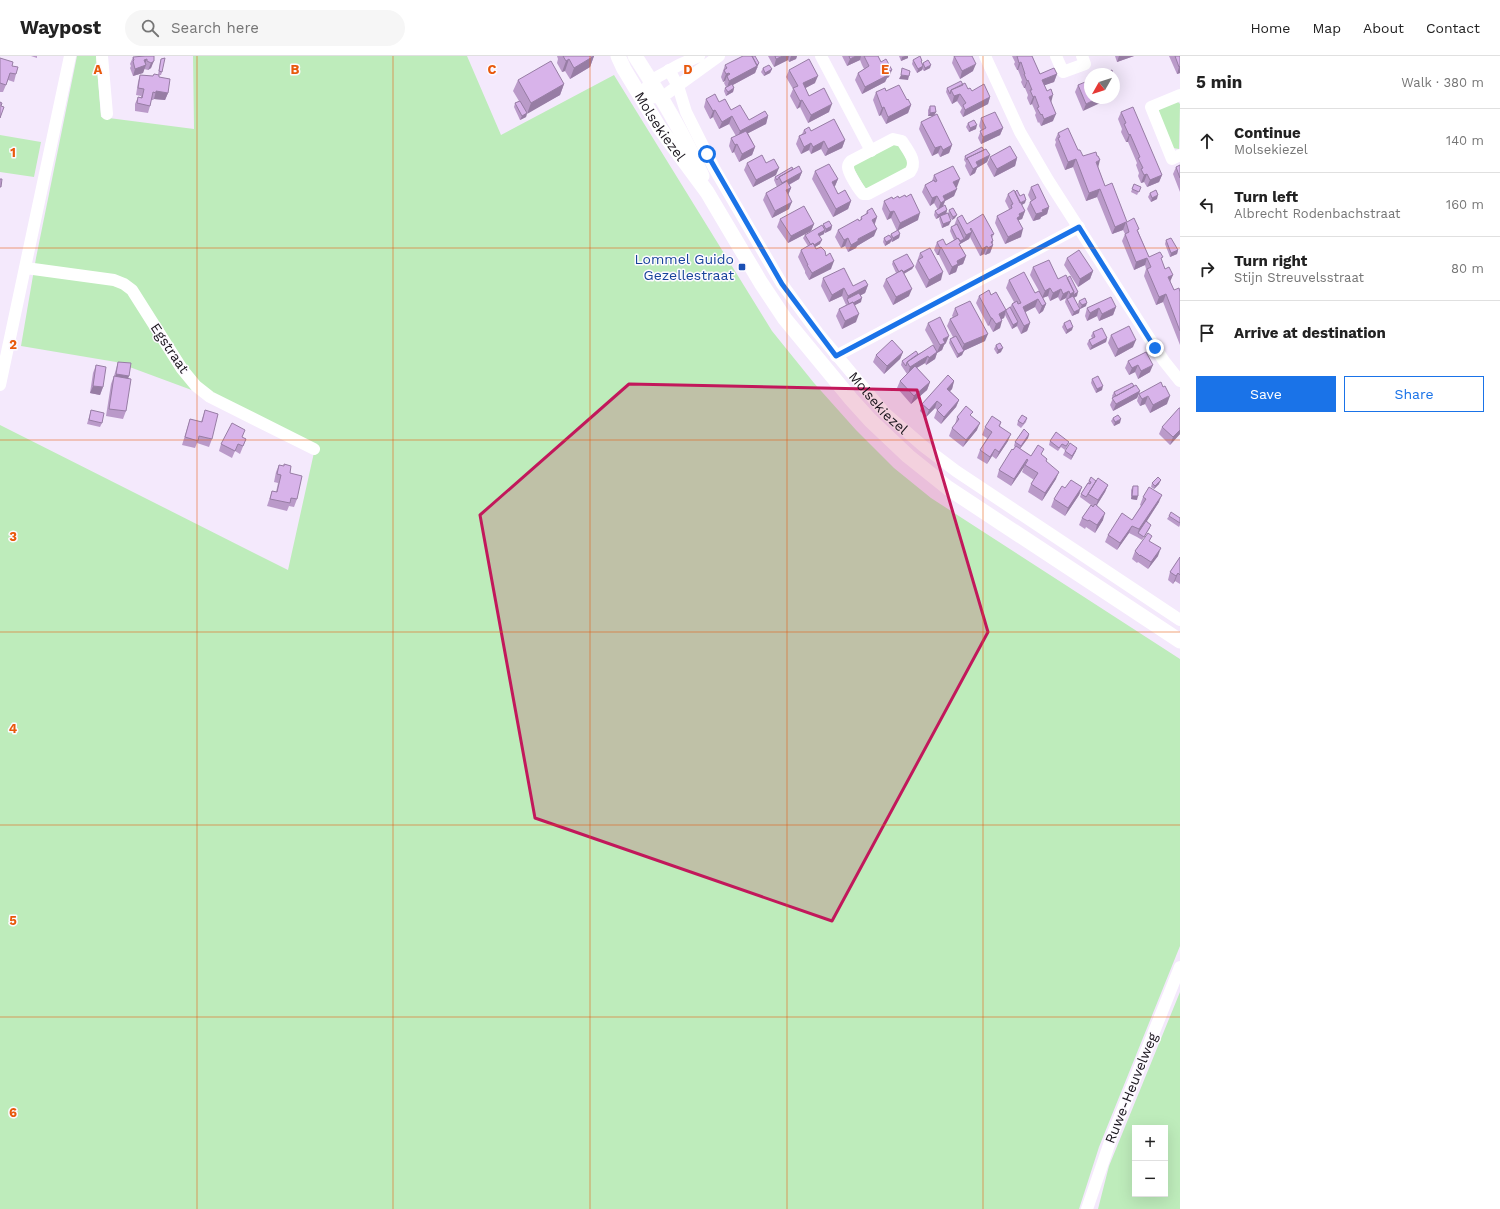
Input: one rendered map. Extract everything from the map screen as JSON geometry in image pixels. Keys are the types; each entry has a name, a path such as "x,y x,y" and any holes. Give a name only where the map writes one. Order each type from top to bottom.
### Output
{"main road":[{"name":"Molsekiezel","path":"618,56 624,69 670,143 707,192 761,283 785,318 851,399 886,437 929,474 968,502 1180,641"},
{"name":"Molsekiezel","path":"635,56 688,145 707,192"}],"street":[{"path":"0,385 26,268 65,73 70,56"},
{"path":"102,56 107,114"},
{"path":"700,56 669,70 650,81 642,98 660,97 720,56"},
{"path":"821,56 871,151"},
{"path":"985,56 1020,132 1048,180 1164,361 1180,381"},
{"path":"1056,56 1063,72 1085,64 1082,56"},
{"name":"Molsekiezel","path":"669,70 678,86 686,112 710,161 782,284 836,356 885,413 923,446 956,471 1180,620"},
{"path":"1180,95 1150,107 1172,159 1180,156"},
{"path":"893,139 898,139 902,141 914,162 913,168 910,172 868,194 863,194 848,170 848,165 851,161 871,151 893,139"},
{"path":"836,356 1079,227"},
{"name":"Egstraat","path":"26,268 114,280 124,284 132,290 182,369 196,386 210,397 314,448"},
{"name":"Ruwe-Heuvelweg","path":"1086,1209 1112,1136 1180,968"}],"highlighted area":[{"path":"629,384 917,390 988,632 832,921 535,818 480,515"}],"green space":[{"path":"77,56 96,56 101,117 194,129 193,56 467,56 501,135 614,75 772,331 814,383 856,430 894,468 931,498 1180,659 1180,946 1099,1147 1079,1209 0,1209 0,425 288,570 315,448 197,392 116,362 21,346 36,258"},
{"path":"1176,100 1180,104 1179,149 1173,148 1158,115 1159,109"},
{"path":"0,135 41,142 34,177 0,172"},
{"path":"893,144 899,145 909,164 907,168 867,189 865,188 854,169 854,165"},
{"path":"1180,992 1180,1209 1098,1209 1109,1166"}],"building":[{"path":"154,56 154,61 151,63 147,61 147,59 144,60 146,65 135,69 133,57"},
{"path":"563,56 594,56 574,68 569,59 566,61"},
{"path":"743,56 752,56 757,66 729,81 727,76 730,74 726,74 724,70 727,68 725,65"},
{"path":"752,56 755,56 759,63 757,65"},
{"path":"775,56 783,56 776,59"},
{"path":"849,56 856,56 850,59"},
{"path":"864,56 878,56 881,62 886,59 892,70 887,72 888,75 865,87 858,73 869,66"},
{"path":"920,56 923,66 918,69 913,60"},
{"path":"954,56 972,56 976,64 962,71"},
{"path":"1017,56 1032,56 1040,74 1054,68 1057,74 1042,80 1047,91 1051,89 1053,95 1049,97 1056,114 1044,119 1042,114 1041,115 1037,108 1039,107 1035,96 1033,97 1030,90 1032,90 1024,74 1021,62 1019,63"},
{"path":"1175,56 1180,56 1179,67"},
{"path":"0,58 13,62 12,66 18,67 16,74 10,73 6,85 0,83"},
{"path":"165,58 162,72 159,71 161,59"},
{"path":"809,59 818,76 803,83 809,96 824,88 832,104 811,115 802,100 800,101 793,88 798,86 789,70"},
{"path":"928,60 931,65 925,68 923,63"},
{"path":"551,61 564,84 531,103 518,80"},
{"path":"769,65 772,69 765,73 763,68"},
{"path":"902,68 910,71 909,76 901,75"},
{"path":"154,74 159,75 159,77 170,79 168,93 153,92 150,106 137,103 138,97 142,98 144,89 138,88 140,75 153,76"},
{"path":"961,81 963,85 951,90 950,94 947,88"},
{"path":"1084,82 1084,99 1078,85"},
{"path":"965,83 968,89 970,88 972,91 984,84 990,97 965,110 963,105 966,103 960,94 954,96 951,90"},
{"path":"732,84 734,88 728,92 725,88"},
{"path":"899,85 911,105 888,117 884,107 882,108 876,92 885,88 886,91"},
{"path":"715,94 719,102 725,99 731,110 740,105 749,120 765,111 768,116 740,131 732,116 722,122 715,110 713,111 706,99"},
{"path":"520,101 527,113 522,116 515,103"},
{"path":"0,102 2,103 1,106 4,107 0,118"},
{"path":"930,106 935,106 936,112 930,113"},
{"path":"1133,107 1162,175 1150,180 1147,174 1144,175 1141,169 1143,168 1138,158 1140,157 1124,124 1126,123 1121,112"},
{"path":"995,112 1003,128 983,137 980,131 986,128 981,118"},
{"path":"937,114 952,145 943,150 941,146 935,148 921,122"},
{"path":"834,119 845,140 828,149 824,141 813,147 811,143 804,147 799,136 806,133 804,130 809,127 811,131"},
{"path":"974,120 977,125 970,128 968,123"},
{"path":"1068,128 1078,150 1080,150 1083,156 1096,152 1100,160 1096,162 1105,186 1112,183 1127,222 1134,218 1139,229 1137,230 1149,257 1160,252 1163,257 1161,258 1165,269 1169,267 1173,275 1168,277 1174,290 1179,288 1180,292 1180,331 1166,294 1159,297 1147,269 1151,267 1147,258 1136,262 1125,234 1129,232 1126,222 1115,227 1100,189 1089,193 1076,159 1068,162 1058,138 1060,137 1058,133"},
{"path":"746,131 755,147 742,154 737,144 735,145 731,138"},
{"path":"1010,146 1017,158 997,169 990,157"},
{"path":"982,147 984,150 967,158 967,160 965,156"},
{"path":"986,149 990,155 976,162 978,166 973,169 967,158"},
{"path":"762,155 766,163 774,159 779,168 756,180 747,163"},
{"path":"829,164 838,179 832,182 838,194 845,190 851,201 836,209 815,171"},
{"path":"1180,165 1180,178 1176,167"},
{"path":"799,166 802,172 782,183 779,177"},
{"path":"953,166 960,179 953,182 957,189 943,196 945,200 941,203 937,196 932,198 925,185 934,180 935,182 937,181 934,175"},
{"path":"792,167 793,169 779,177 777,180 775,177"},
{"path":"0,179 2,179 1,187 0,187"},
{"path":"787,181 791,188 786,190 792,202 775,211 766,193"},
{"path":"1038,184 1049,207 1042,210 1043,212 1036,214 1030,202 1036,198 1031,187"},
{"path":"1134,184 1141,187 1139,192 1132,189"},
{"path":"1014,190 1025,211 1019,214 1020,216 1017,218 1023,229 1008,237 997,216 1012,208 1011,205 1013,204 1008,194"},
{"path":"1017,190 1020,196 1024,194 1026,200 1020,203 1015,192"},
{"path":"1156,190 1158,195 1152,198 1150,193"},
{"path":"911,194 920,213 900,223 894,211 890,212 884,201 892,197 893,199 898,196 899,198 905,195 906,197"},
{"path":"945,205 947,210 938,215 935,211"},
{"path":"804,206 814,224 791,236 780,219"},
{"path":"872,208 877,217 872,220 877,229 858,239 858,241 851,245 848,238 844,240 838,230 858,219 859,221 862,219 861,217 868,213 867,211"},
{"path":"953,208 957,215 953,217 949,210"},
{"path":"948,213 951,221 943,224 940,216"},
{"path":"983,214 994,234 991,235 993,241 991,242 993,245 982,249 971,228 970,229 972,232 966,235 957,218 962,215 967,224"},
{"path":"829,221 832,226 826,229 823,224"},
{"path":"957,224 964,239 960,241 958,238 957,239 951,227"},
{"path":"822,225 825,230 818,234 822,240 814,245 813,243 811,245 805,235"},
{"path":"898,230 900,234 893,238 891,234"},
{"path":"889,235 892,239 886,242 884,238"},
{"path":"958,238 961,243 959,244 966,256 957,261 958,264 952,267 937,242 943,239 946,245"},
{"path":"1171,238 1178,250 1171,253 1166,240"},
{"path":"813,243 816,249 821,247 825,251 826,256 830,253 834,261 812,273 801,250"},
{"path":"930,248 943,272 929,280 918,260 923,257 920,253"},
{"path":"1079,250 1093,271 1080,279 1067,258"},
{"path":"907,254 914,266 903,272 902,270 899,272 893,261"},
{"path":"1049,260 1058,279 1066,275 1074,292 1070,294 1069,291 1063,294 1061,289 1053,293 1050,288 1045,291 1033,267"},
{"path":"844,268 853,286 865,280 868,285 848,296 844,288 832,295 823,278"},
{"path":"902,270 912,289 896,297 886,279"},
{"path":"1024,272 1035,293 1039,291 1046,304 1042,306 1038,299 1023,307 1030,323 1024,326 1012,304 1017,301 1018,304 1021,303 1009,280"},
{"path":"1070,276 1078,292 1073,295 1074,292 1067,278"},
{"path":"989,290 991,295 996,292 1006,310 999,314 1002,321 996,324 979,296"},
{"path":"859,293 862,298 849,304 847,299"},
{"path":"1073,296 1080,309 1074,312 1067,299"},
{"path":"1111,297 1116,307 1102,314 1099,308 1090,313 1087,308"},
{"path":"1085,298 1087,303 1082,305 1079,301"},
{"path":"970,301 988,334 964,344 950,319 958,315 955,308"},
{"path":"853,302 859,314 845,321 839,309"},
{"path":"1010,307 1018,322 1013,325 1006,311"},
{"path":"940,317 949,336 943,339 945,343 940,345 928,323"},
{"path":"1070,320 1073,327 1067,330 1064,323"},
{"path":"1129,326 1136,340 1118,349 1111,335"},
{"path":"1102,328 1107,338 1092,346 1089,340 1095,337 1093,332"},
{"path":"956,336 964,351 958,354 950,339"},
{"path":"892,340 903,352 887,366 876,355"},
{"path":"1000,343 1003,348 998,350 996,345"},
{"path":"933,345 937,352 929,358 928,356 910,367 907,362"},
{"path":"916,351 918,354 907,362 906,366 902,361"},
{"path":"1146,352 1153,365 1141,371 1138,365 1132,368 1128,361"},
{"path":"118,362 131,363 129,376 116,374"},
{"path":"96,365 106,367 103,387 93,386"},
{"path":"915,366 930,382 914,396 900,381"},
{"path":"948,375 954,381 947,389 959,400 944,417 937,410 942,405 937,401 929,410 922,404"},
{"path":"114,376 131,379 126,411 109,409"},
{"path":"1098,376 1103,386 1097,389 1092,379"},
{"path":"1161,382 1163,387 1165,386 1170,396 1153,405 1148,396 1142,399 1139,394"},
{"path":"1132,383 1134,386 1116,396 1114,392"},
{"path":"1136,385 1140,391 1116,404 1112,398"},
{"path":"966,406 973,412 970,415 980,423 966,440 952,428 959,419 957,417"},
{"path":"1179,408 1180,430 1173,437 1162,427"},
{"path":"91,410 104,413 102,423 89,420"},
{"path":"205,410 218,414 212,439 199,436 198,441 185,437 190,419 202,422"},
{"path":"1022,415 1027,418 1023,424 1018,421"},
{"path":"1118,415 1121,419 1115,422 1113,418"},
{"path":"992,416 1001,422 999,426 1011,434 999,452 995,449 990,457 980,450 992,432 985,427"},
{"path":"232,423 245,430 242,437 246,439 243,446 238,444 235,451 221,444"},
{"path":"1024,429 1029,434 1021,446 1015,442"},
{"path":"1056,432 1069,442 1066,446 1062,444 1059,448 1050,441"},
{"path":"1070,443 1077,448 1072,456 1065,451"},
{"path":"1038,445 1044,449 1041,454 1047,459 1046,461 1059,472 1045,493 1031,484 1038,473 1025,465 1028,460 1027,459 1014,479 999,470 1012,449 1013,450 1016,446 1031,456"},
{"path":"284,464 291,466 290,473 302,476 297,499 291,498 290,503 270,499 272,491 277,492 281,475 277,474 279,465 284,466"},
{"path":"1091,477 1096,481 1086,497 1081,494 1088,483 1090,484 1091,482 1089,481"},
{"path":"1158,477 1161,480 1155,486 1152,483"},
{"path":"1098,478 1108,485 1098,500 1088,494"},
{"path":"1071,480 1082,487 1068,508 1054,499 1062,486 1065,488"},
{"path":"1133,486 1138,486 1138,496 1132,496"},
{"path":"1149,487 1162,495 1139,529 1132,526 1120,543 1108,535 1122,513 1132,520 1146,499 1143,497"},
{"path":"1095,504 1105,513 1097,525 1082,518 1091,505 1093,507"},
{"path":"1171,512 1180,518 1180,523 1169,516"},
{"path":"1146,521 1151,525 1144,537 1138,533"},
{"path":"1148,533 1152,536 1149,541 1161,548 1151,562 1140,556 1135,551"},
{"path":"1180,557 1180,575 1178,573 1176,576 1170,572"}],"place":[{"name":"Lommel Guido Gezellestraat","path":"742,267"}],"route":[{"path":"707,154 782,284 818,334 836,356 935,305 1079,227 1155,348"}]}
